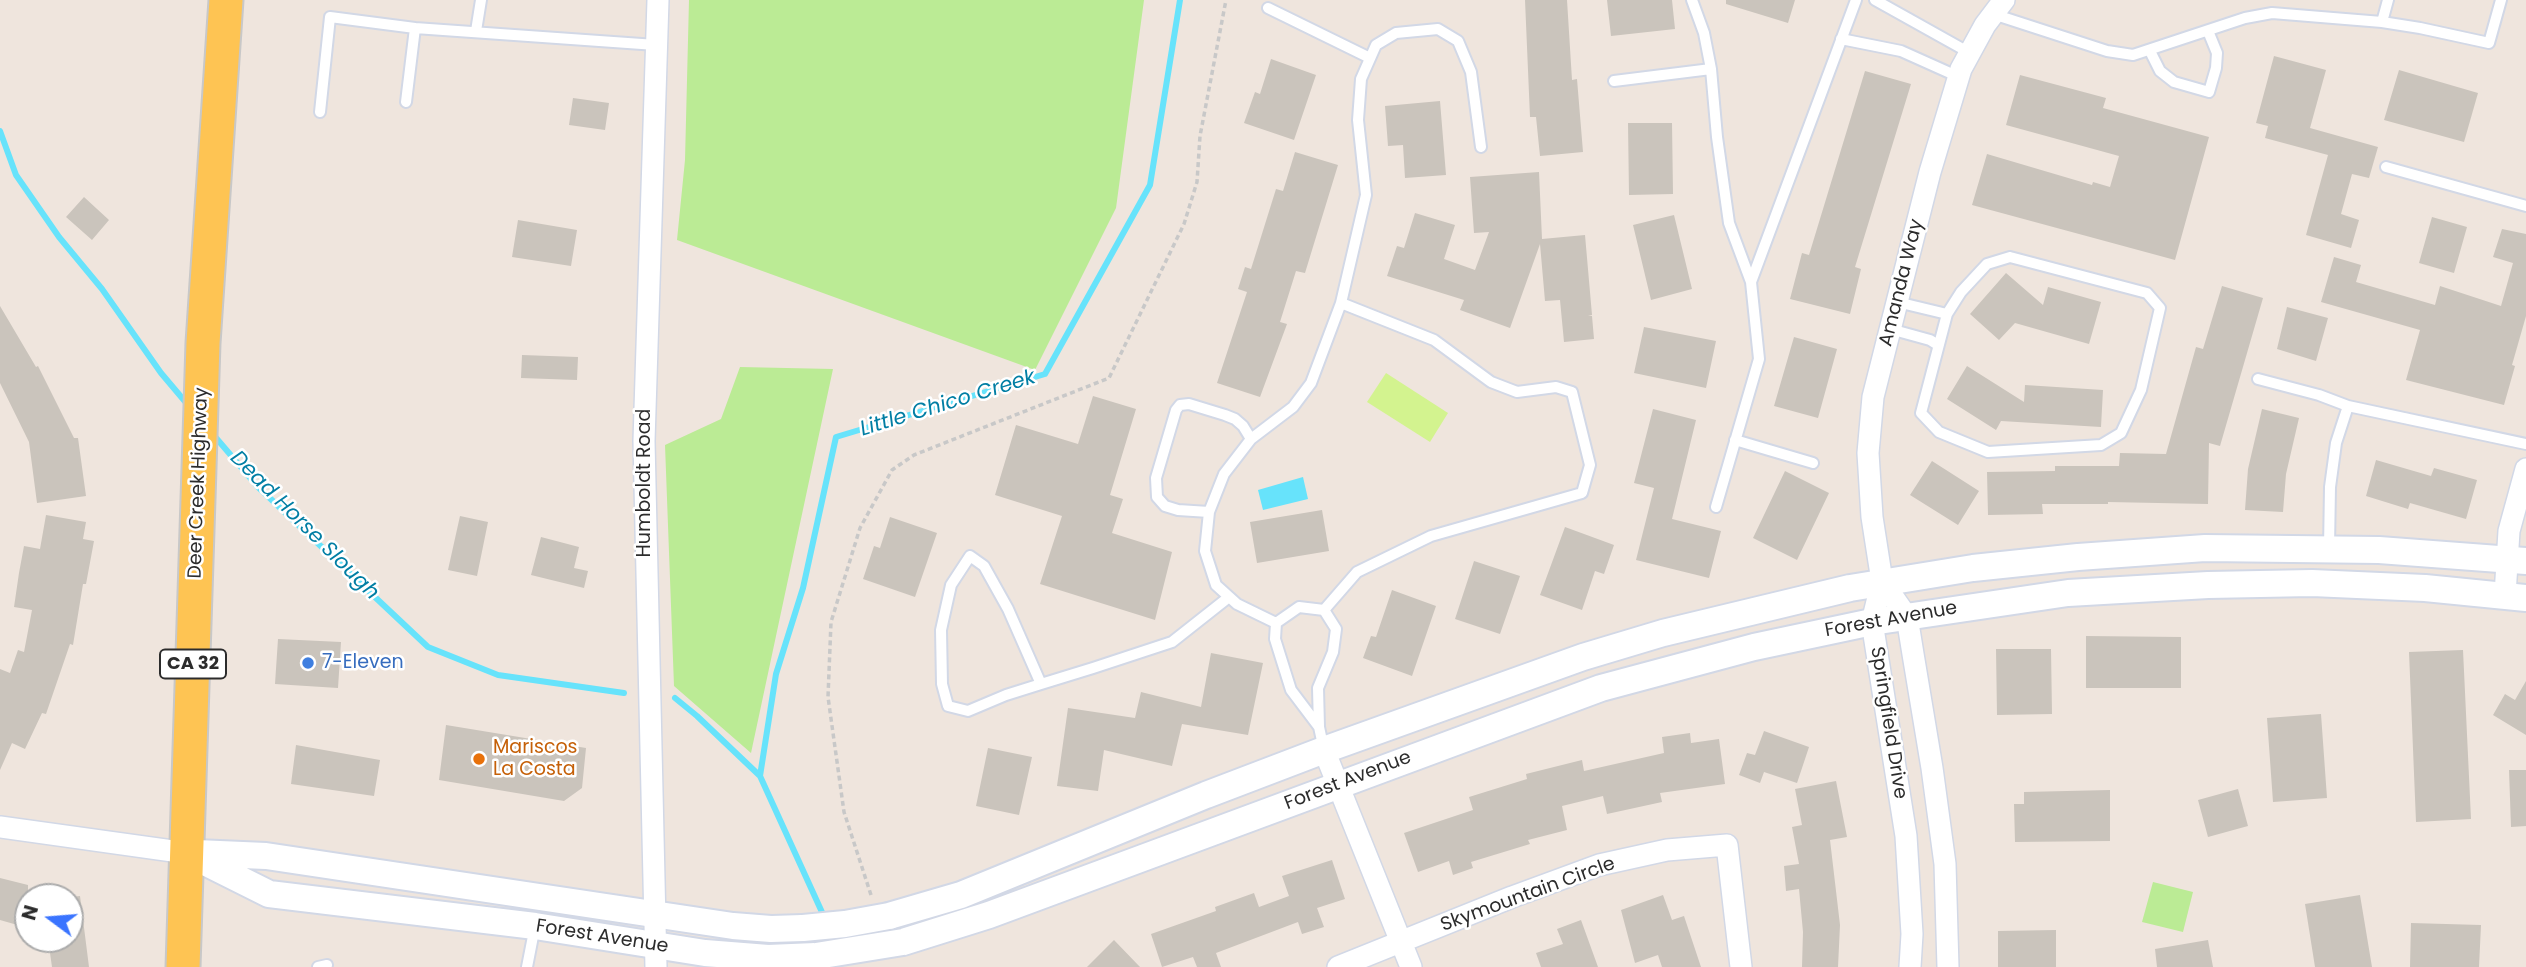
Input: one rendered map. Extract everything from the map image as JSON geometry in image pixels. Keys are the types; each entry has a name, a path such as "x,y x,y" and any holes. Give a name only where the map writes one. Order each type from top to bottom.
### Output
{"main road":[{"name":"Deer Creek Highway","path":"183,967 204,343 226,0"}],"street":[{"name":"Humboldt Road","path":"655,957 644,441 658,0"},
{"name":"Amanda Way","path":"1882,581 1872,517 1868,453 1873,397 1930,172 1959,76 1970,52 1999,7"},
{"path":"2515,596 2517,560 2509,531 2526,469"},
{"name":"Forest Avenue","path":"0,827 187,852 266,856 733,926 771,929 845,924 881,909 961,895 1206,795 1322,739 1663,633 1882,581 1973,568 2205,548 2329,549 2517,560"},
{"name":"Springfield Drive","path":"1882,581 1907,617 1933,768 1945,864 1948,967"},
{"name":"Springfield Drive","path":"1882,581 1872,622 1906,836 1912,934 1910,967"},
{"name":"Forest Avenue","path":"187,852 269,894 535,926 655,957 705,953 768,958 817,956 904,942 989,915 1601,688 1754,647 1872,622 2068,593 2208,585 2312,583 2425,588 2515,596"},
{"path":"1322,739 1411,967"},
{"name":"Skymountain Circle","path":"1338,967 1599,865 1667,850 1727,845 1741,967"}],"lane":[{"path":"476,31 481,0"},
{"path":"1692,0 1704,33 1711,69 1729,223 1751,282 1759,359 1716,507"},
{"path":"1751,282 1856,0"},
{"path":"1875,0 1970,52"},
{"path":"2382,22 2388,0"},
{"path":"1999,7 2121,54 2133,55 2245,18 2272,13 2420,27 2489,43 2501,0"},
{"path":"1268,8 1370,58"},
{"path":"320,112 330,17 415,28 656,45"},
{"path":"406,102 415,28"},
{"path":"1276,624 1237,604 1216,585 1205,551 1209,512 1224,474 1251,439 1293,407 1311,383 1341,303 1366,195 1358,120 1361,79 1376,45 1396,33 1438,29 1458,41 1471,72 1481,146"},
{"path":"2150,51 2160,71 2174,82 2209,92 2217,53 2208,31"},
{"path":"1841,39 1901,51 1959,76"},
{"path":"1614,81 1711,69"},
{"path":"2386,167 2526,206"},
{"path":"2010,257 2147,293 2160,308 2141,390 2122,433 2101,445 1988,452 1939,432 1921,413 1938,345 1947,314 1961,292 1987,264 2010,257"},
{"path":"1897,302 1947,314"},
{"path":"1324,610 1357,572 1431,537 1582,493 1590,465 1572,392 1556,387 1517,391 1491,382 1434,340 1341,303"},
{"path":"1890,329 1930,340 1938,345"},
{"path":"2258,379 2402,420 2526,444"},
{"path":"1209,512 1178,510 1165,506 1157,497 1156,478 1176,410 1180,405 1189,404 1226,415 1236,419 1251,439"},
{"path":"2329,549 2330,486 2336,443 2348,406"},
{"path":"1735,440 1813,463"},
{"path":"1041,684 1008,609 984,566 970,556 951,585 941,630 942,684 948,706 968,711 1006,695 1041,684 1171,642 1229,597"},
{"path":"1322,739 1291,690 1275,639 1276,624 1299,607 1324,610"},
{"path":"1322,739 1318,688 1333,652 1336,629 1324,610"},
{"path":"527,967 535,926"}],"path":[{"path":"881,909 844,811 828,697 831,622 860,528 892,470 914,455 1109,378 1184,224 1197,182 1200,136 1226,0"}],"green space":[{"path":"689,0 1144,0 1116,208 1035,370 677,240 685,160"},
{"path":"740,367 833,369 751,753 674,686 665,445 721,419"},
{"path":"1386,373 1448,413 1430,442 1367,402"},
{"path":"2153,882 2193,892 2183,932 2142,922"}],"water":[{"path":"1303,477 1308,499 1263,510 1258,490"}],"building":[{"path":"1525,0 1567,0 1572,80 1577,79 1583,152 1540,156 1536,117 1530,117"},
{"path":"1607,0 1672,0 1675,29 1611,36"},
{"path":"1726,0 1795,0 1788,23 1726,4"},
{"path":"2274,56 2326,70 2310,128 2378,147 2369,178 2352,174 2341,214 2359,220 2351,248 2306,235 2328,155 2265,138 2268,126 2256,123"},
{"path":"1271,59 1316,75 1294,140 1244,123 1255,92 1260,94"},
{"path":"2399,70 2478,93 2464,142 2384,120"},
{"path":"1865,71 1911,84 1855,267 1861,269 1850,314 1790,299 1802,253 1809,255"},
{"path":"2020,75 2106,98 2103,108 2209,137 2175,260 1972,205 1987,154 2092,185 2093,182 2110,187 2119,156 2006,125"},
{"path":"573,98 609,103 605,130 569,125"},
{"path":"1440,101 1446,175 1405,178 1403,145 1388,146 1385,106"},
{"path":"1628,123 1672,123 1673,194 1629,195"},
{"path":"1295,152 1338,165 1305,273 1296,271 1280,322 1287,324 1260,397 1217,383 1247,292 1238,289 1245,267 1251,269 1276,189 1283,191"},
{"path":"1539,172 1542,239 1585,235 1592,315 1588,315 1592,316 1594,339 1564,342 1560,300 1545,301 1540,244 1510,328 1460,310 1464,300 1387,276 1397,246 1404,248 1415,213 1455,225 1444,259 1475,270 1489,232 1474,233 1470,177"},
{"path":"84,197 109,220 92,240 66,217"},
{"path":"1674,215 1692,289 1651,300 1633,225"},
{"path":"2432,217 2467,227 2454,273 2419,263"},
{"path":"518,220 577,230 571,266 512,257"},
{"path":"2502,229 2526,234 2526,316 2504,405 2406,380 2420,330 2321,302 2334,257 2361,265 2356,282 2435,305 2440,286 2501,306 2513,263 2493,257"},
{"path":"2006,273 2043,305 2048,287 2101,302 2089,344 2015,323 1999,340 1970,314"},
{"path":"2222,286 2263,298 2220,446 2209,443 2208,504 2042,504 2043,514 1988,515 1987,472 2055,471 2055,466 2119,466 2120,453 2166,454 2196,347 2203,349"},
{"path":"0,306 36,367 38,366 74,438 78,438 86,496 37,503 29,442 0,383"},
{"path":"2287,307 2328,318 2316,361 2277,349"},
{"path":"1644,327 1716,341 1706,388 1634,373"},
{"path":"1794,337 1837,349 1818,418 1774,406"},
{"path":"522,355 578,357 577,380 521,378"},
{"path":"1967,366 2024,402 2025,385 2103,390 2101,427 2001,421 1996,430 1947,399"},
{"path":"1093,396 1136,409 1110,495 1123,499 1112,533 1172,552 1155,620 1040,584 1062,516 995,495 1016,425 1078,444"},
{"path":"1653,409 1696,420 1672,519 1721,531 1709,578 1636,560 1654,488 1634,483"},
{"path":"2262,409 2299,418 2286,474 2283,512 2245,510 2248,469"},
{"path":"2376,460 2431,476 2434,468 2477,480 2466,519 2410,503 2408,509 2366,496"},
{"path":"1932,461 1979,491 1958,525 1910,495"},
{"path":"1785,471 1829,493 1797,560 1753,538"},
{"path":"1322,510 1329,551 1257,563 1250,522"},
{"path":"46,515 86,522 83,539 94,541 86,584 83,584 73,645 70,644 46,714 42,713 25,749 12,743 0,770 0,669 10,673 18,650 24,652 32,610 14,607 19,573 24,546 40,549"},
{"path":"460,516 488,522 477,576 448,570"},
{"path":"890,517 937,533 915,597 863,579 874,546 880,548"},
{"path":"1565,527 1614,545 1604,574 1595,571 1582,610 1540,595"},
{"path":"541,537 579,547 574,568 588,571 584,588 531,575"},
{"path":"1474,561 1520,576 1500,634 1455,619"},
{"path":"1392,590 1436,606 1412,676 1363,658 1371,636 1376,637"},
{"path":"2086,636 2181,637 2181,688 2086,688"},
{"name":"7-Eleven","path":"278,639 341,642 338,688 275,684"},
{"path":"1996,649 2051,649 2052,714 1997,715"},
{"path":"2463,650 2471,819 2416,822 2409,652"},
{"path":"1211,653 1263,663 1248,735 1182,724 1172,766 1104,750 1098,791 1057,786 1068,708 1135,718 1141,692 1201,707"},
{"path":"2526,681 2526,735 2493,715 2505,694 2515,700"},
{"path":"2321,714 2327,798 2273,802 2267,718"},
{"path":"446,725 586,748 582,788 564,801 439,780"},
{"path":"1764,731 1809,747 1797,783 1764,772 1760,783 1739,775 1747,753 1755,755"},
{"path":"1690,733 1691,743 1719,739 1725,784 1660,793 1662,802 1607,814 1603,796 1562,806 1567,830 1528,840 1530,844 1471,862 1473,868 1453,875 1449,861 1418,872 1404,833 1473,810 1469,797 1527,779 1526,774 1582,760 1584,771 1664,753 1662,737"},
{"path":"296,745 380,760 374,796 291,784"},
{"path":"988,748 1032,757 1019,815 976,806"},
{"path":"2509,770 2526,770 2526,826 2511,827"},
{"path":"1836,781 1847,837 1830,840 1840,925 1838,967 1802,967 1803,932 1799,889 1786,891 1784,866 1799,864 1792,827 1802,825 1795,789"},
{"path":"2238,789 2248,826 2208,837 2198,800"},
{"path":"2110,790 2110,841 2015,842 2014,804 2024,804 2024,792"},
{"path":"1332,860 1345,899 1317,908 1324,927 1302,934 1298,922 1216,953 1221,967 1197,967 1193,957 1162,967 1151,934 1216,911 1215,907 1254,893 1259,907 1289,896 1282,876"},
{"path":"0,878 20,883 14,883 14,924 0,920"},
{"path":"1663,895 1672,920 1684,916 1701,967 1662,967 1658,955 1635,963 1621,910"},
{"path":"2360,895 2372,967 2315,967 2305,904"},
{"path":"1581,920 1598,967 1541,967 1536,953 1563,944 1557,929"},
{"path":"2411,923 2481,925 2479,967 2410,967"},
{"path":"84,928 89,967 52,967 50,953 84,953"},
{"path":"2056,930 2056,967 1998,967 1998,931"},
{"path":"1114,940 1140,967 1087,967"},
{"path":"2208,940 2213,967 2157,967 2155,949"}],"waterway":[{"name":"Little Chico Creek","path":"826,921 760,776 776,674 803,588 836,437 1045,374 1150,185 1180,0"},
{"name":"Dead Horse Slough","path":"0,131 16,175 59,237 102,289 161,373 188,405"},
{"name":"Dead Horse Slough","path":"211,432 258,487 428,647 498,675 624,693"},
{"name":"Dead Horse Slough","path":"675,698 760,776"}],"place":[{"name":"7-Eleven","path":"308,663"},
{"name":"Mariscos La Costa","path":"479,759"}]}
